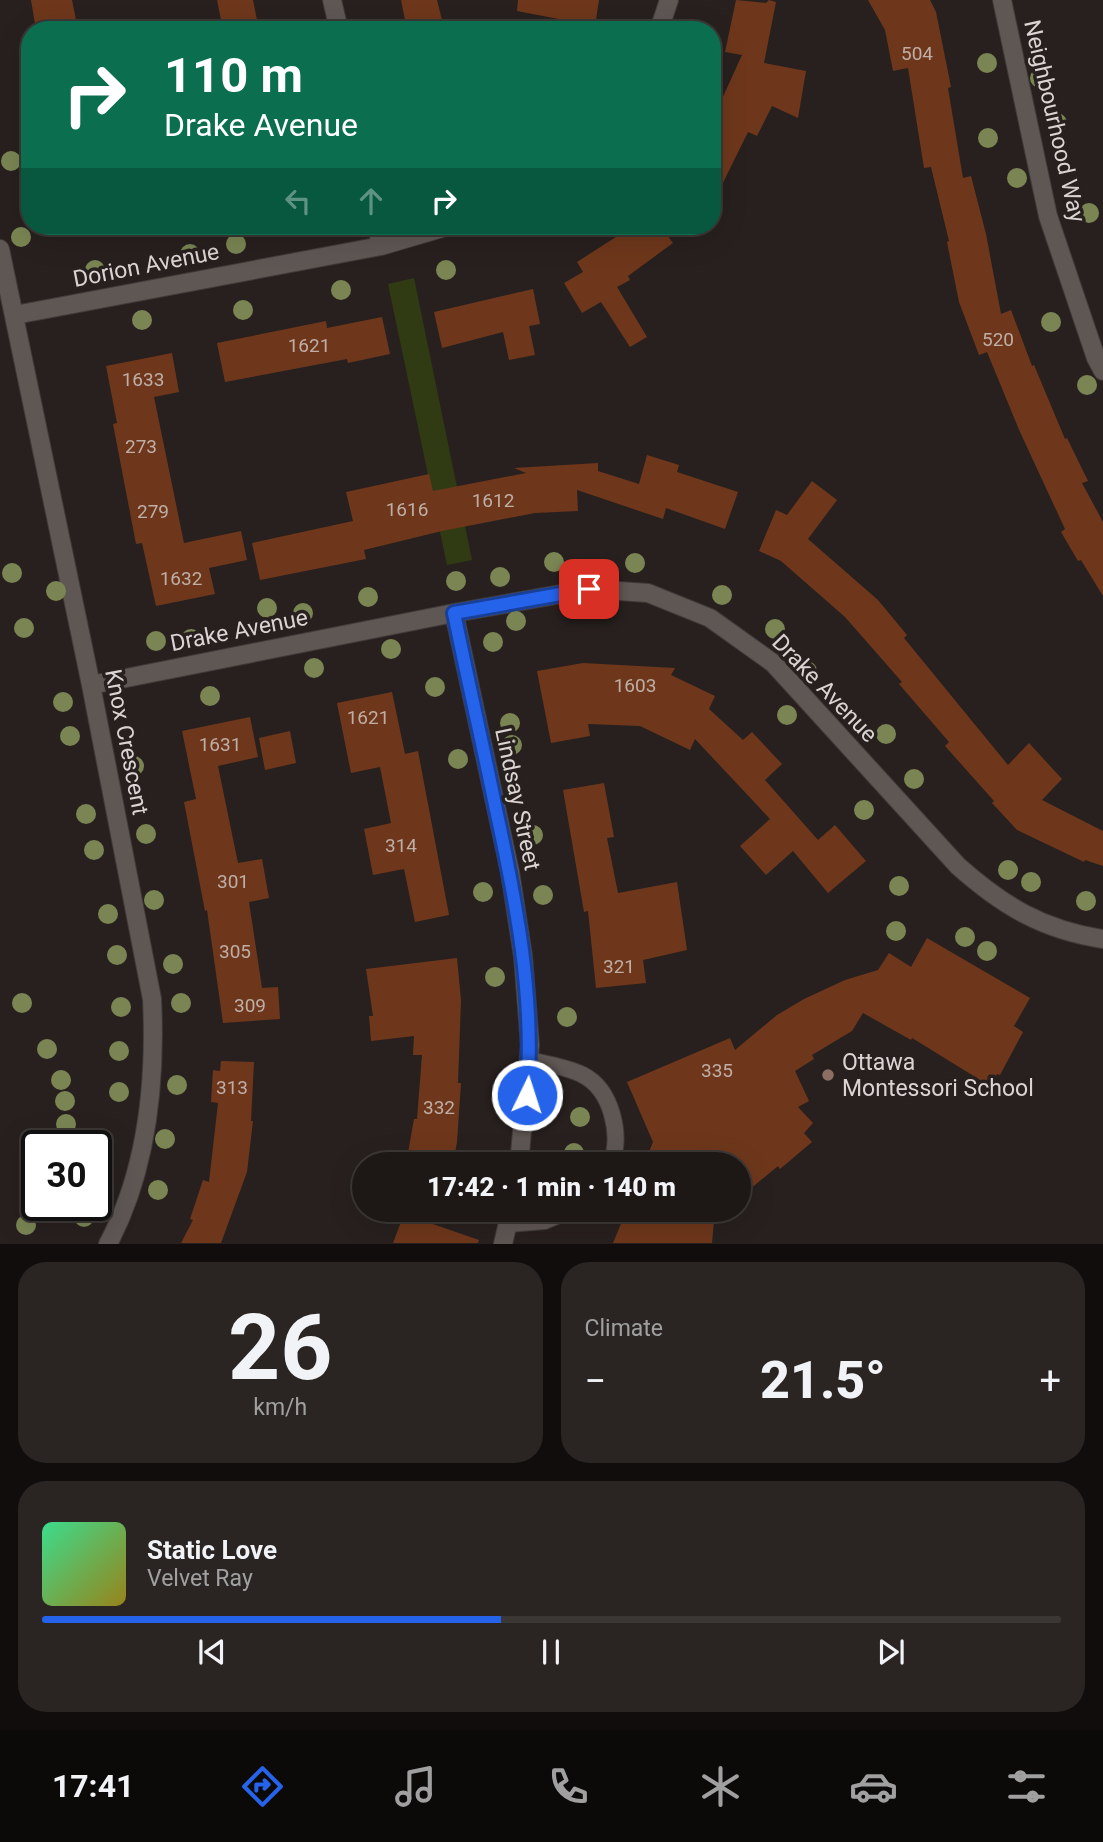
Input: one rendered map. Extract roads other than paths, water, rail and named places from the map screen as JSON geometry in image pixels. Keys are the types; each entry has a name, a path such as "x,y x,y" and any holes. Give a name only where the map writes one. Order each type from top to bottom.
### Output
{"street":[{"path":"332,0 337,21"},
{"path":"662,21 668,0"},
{"name":"Neighbourhood Way","path":"1002,0 1048,216 1096,358 1103,371"},
{"path":"379,235 381,246"},
{"name":"Dorion Avenue","path":"15,315 381,246 418,235"},
{"name":"Knox Crescent","path":"0,249 91,685 152,999 154,1033 151,1094 142,1148 125,1213 108,1244"},
{"name":"Drake Avenue","path":"91,685 589,589 648,593 710,618 772,663 958,866 983,888 1039,923 1076,935 1103,939"},
{"name":"Lindsay Street","path":"454,613 510,872 526,990 529,1060 520,1152"},
{"path":"503,1244 509,1222"}],"lane":[{"path":"529,1060 584,1075 599,1088 610,1108 615,1130 615,1152"}],"place":[{"name":"Ottawa Montessori School","path":"828,1075"}]}
